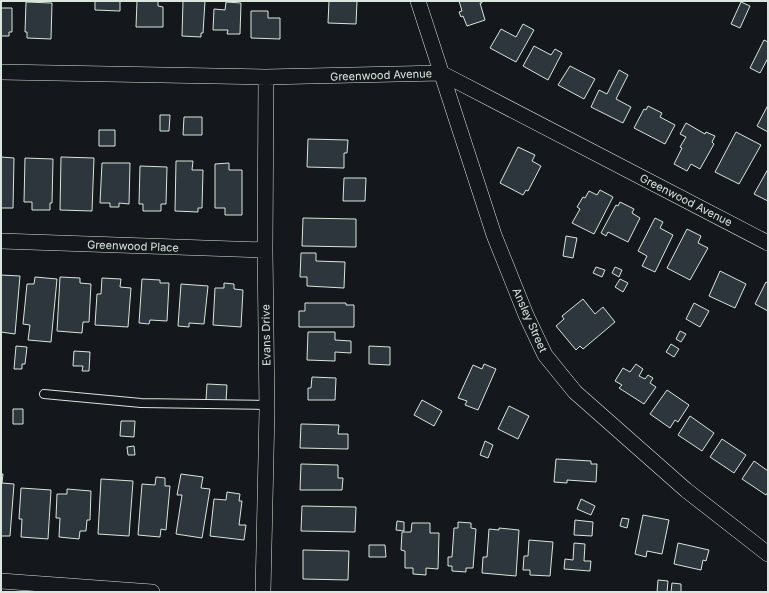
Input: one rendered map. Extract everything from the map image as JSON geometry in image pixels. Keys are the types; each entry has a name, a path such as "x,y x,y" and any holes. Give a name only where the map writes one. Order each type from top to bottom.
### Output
{"street":[{"name":"Ansley Street","path":"418,1 494,235 526,315 545,355 575,392 686,490 768,554"},
{"name":"Greenwood Avenue","path":"1,72 266,77 441,73 768,243"},
{"name":"Evans Drive","path":"263,592 267,405 265,250 266,77"},
{"name":"Greenwood Place","path":"1,242 265,250"},
{"path":"1,581 152,592"}],"lane":[{"path":"44,394 141,403 267,405"}],"building":[{"path":"95,1 120,1 120,11 95,10"},
{"path":"137,1 158,1 158,6 163,7 163,27 136,27"},
{"path":"183,1 205,1 203,33 201,33 201,37 182,36"},
{"path":"329,1 357,1 356,24 328,23"},
{"path":"459,1 481,1 482,3 480,3 485,20 467,26 463,16 461,17 459,12 462,11"},
{"path":"26,2 52,3 51,39 27,38 27,32 25,32"},
{"path":"226,2 241,3 240,34 227,34 228,30 213,30 214,9 225,10"},
{"path":"741,2 750,6 740,28 731,24"},
{"path":"1,8 12,8 12,32 9,32 9,36 1,36"},
{"path":"251,11 268,11 268,18 280,18 280,39 251,38"},
{"path":"523,24 534,30 516,62 490,48 501,29 516,37"},
{"path":"764,40 768,42 768,58 760,73 750,68"},
{"path":"534,46 551,55 555,49 562,53 548,80 523,66"},
{"path":"570,66 595,79 584,99 558,85"},
{"path":"619,70 628,75 616,99 631,107 623,123 591,107 599,90 607,94"},
{"path":"768,105 768,132 757,126"},
{"path":"648,106 662,113 660,117 675,125 665,144 634,128 644,109 646,110"},
{"path":"160,115 170,115 169,131 160,131"},
{"path":"184,117 202,117 202,135 183,135"},
{"path":"686,123 705,134 706,132 715,136 712,142 714,144 700,169 691,164 687,171 674,164 682,148 680,147 686,137 680,134"},
{"path":"99,130 115,130 115,146 99,146"},
{"path":"736,132 761,145 739,184 715,172"},
{"path":"308,139 348,140 347,153 344,153 344,168 307,167"},
{"path":"518,147 535,155 532,161 541,166 528,191 526,190 523,195 500,183"},
{"path":"1,157 14,158 13,208 1,208"},
{"path":"61,157 94,158 92,211 60,210"},
{"path":"25,158 53,159 52,203 50,203 50,210 32,210 32,202 24,202"},
{"path":"176,161 193,161 192,170 203,170 202,208 198,208 198,212 175,211"},
{"path":"102,163 130,163 129,204 119,203 119,207 110,207 110,203 100,203"},
{"path":"229,163 229,170 242,170 242,215 225,215 225,208 215,208 215,164"},
{"path":"140,166 167,167 166,204 161,204 161,211 143,211 143,204 139,204"},
{"path":"768,169 768,201 754,194"},
{"path":"344,178 366,178 365,201 343,201"},
{"path":"600,190 613,197 594,234 572,223 580,209 577,207 583,197 585,198 589,191 597,195"},
{"path":"620,202 634,209 632,213 640,218 628,242 608,232 606,236 601,233 616,205 618,206"},
{"path":"303,218 356,219 356,247 302,246"},
{"path":"655,218 663,222 660,228 673,235 655,272 642,266 647,256 638,251"},
{"path":"687,229 701,236 698,243 708,248 690,280 667,268"},
{"path":"566,236 577,238 573,258 563,256"},
{"path":"301,253 316,253 316,261 345,262 344,288 307,286 307,277 300,277"},
{"path":"596,267 605,270 602,277 593,273"},
{"path":"615,267 622,270 619,277 612,273"},
{"path":"720,271 746,284 735,308 709,296"},
{"path":"1,275 20,276 15,334 1,332"},
{"path":"35,277 57,279 51,342 28,340 30,325 23,324 27,284 34,284"},
{"path":"60,277 80,278 80,283 91,284 89,322 83,322 82,333 57,331"},
{"path":"102,278 121,279 120,287 131,288 128,327 95,325 97,294 101,294"},
{"path":"142,279 160,280 160,283 169,283 167,321 150,320 149,324 139,323"},
{"path":"620,279 628,283 623,292 615,287"},
{"path":"766,282 768,283 768,311 755,304"},
{"path":"224,283 234,284 234,289 243,290 241,327 213,325 215,288 224,288"},
{"path":"181,284 208,286 204,324 189,323 189,327 178,326"},
{"path":"583,299 595,314 603,307 615,322 583,349 580,346 576,350 556,326 564,319 562,316"},
{"path":"305,303 346,303 346,305 354,305 354,327 299,327 299,311 305,311"},
{"path":"694,303 709,311 700,327 686,319"},
{"path":"680,331 686,334 681,342 676,339"},
{"path":"308,332 335,332 335,340 351,341 351,353 335,352 335,361 307,360"},
{"path":"671,344 679,349 674,357 666,352"},
{"path":"16,346 27,347 25,364 22,364 22,369 14,369"},
{"path":"369,346 390,347 390,365 369,364"},
{"path":"74,351 90,352 89,371 82,371 83,366 73,366"},
{"path":"484,364 496,369 478,410 465,405 467,401 458,398 473,365 482,369"},
{"path":"636,364 643,369 639,376 645,379 648,375 653,378 650,383 656,387 644,404 619,388 622,385 615,381 623,368 630,372"},
{"path":"312,377 336,378 335,400 308,400 308,388 311,388"},
{"path":"207,384 227,385 226,401 206,400"},
{"path":"667,390 689,405 678,422 675,420 670,428 650,414"},
{"path":"422,400 442,411 434,426 414,415"},
{"path":"509,406 529,416 518,439 498,429"},
{"path":"13,409 23,409 23,424 13,424"},
{"path":"690,416 714,433 702,451 678,435"},
{"path":"121,421 135,421 134,437 120,436"},
{"path":"301,424 339,425 338,434 348,434 348,449 300,448"},
{"path":"722,439 746,455 734,473 710,457"},
{"path":"485,441 493,445 488,458 480,455"},
{"path":"134,446 135,455 128,455 127,447"},
{"path":"556,459 591,461 591,464 597,464 596,482 567,480 567,483 554,482"},
{"path":"754,461 768,471 768,492 766,495 742,479"},
{"path":"301,464 338,465 338,478 343,478 342,490 300,490"},
{"path":"1,474 3,474 2,483 14,484 10,536 1,536"},
{"path":"181,474 203,477 201,488 210,489 202,538 176,534 182,495 177,495"},
{"path":"156,477 165,478 165,486 170,486 166,530 161,529 160,537 138,535 142,484 155,485"},
{"path":"101,479 133,481 129,536 98,534"},
{"path":"21,488 51,490 48,539 21,537 22,519 19,519"},
{"path":"67,489 91,491 90,520 87,520 86,531 80,531 79,539 59,537 60,518 56,518 57,494 67,494"},
{"path":"227,492 240,494 239,501 242,501 239,525 246,525 244,540 210,536 214,499 226,500"},
{"path":"581,499 595,506 591,515 577,509"},
{"path":"302,506 356,507 355,532 301,531"},
{"path":"643,515 669,520 662,554 647,551 646,557 635,554"},
{"path":"622,518 629,519 627,528 620,526"},
{"path":"575,520 593,522 592,536 574,535"},
{"path":"397,521 404,522 404,531 396,530"},
{"path":"458,522 471,523 471,528 476,529 473,568 466,568 466,572 452,571 452,566 448,566 448,557 452,557 454,528 458,528"},
{"path":"412,523 430,523 430,533 439,533 438,569 426,568 426,575 413,574 413,568 405,568 405,551 401,550 402,532 411,532"},
{"path":"499,528 519,530 516,576 482,573 483,557 487,557 489,529 499,530"},
{"path":"529,540 553,542 550,576 530,575 530,570 523,570 524,556 528,556"},
{"path":"574,543 585,544 584,561 591,561 590,571 564,569 565,559 573,560"},
{"path":"678,543 709,550 706,561 703,560 701,570 674,564"},
{"path":"369,545 385,545 386,557 369,557"},
{"path":"303,550 349,551 348,580 303,579"},
{"path":"658,580 668,581 667,592 657,592"},
{"path":"672,583 681,584 681,592 671,592"}]}
